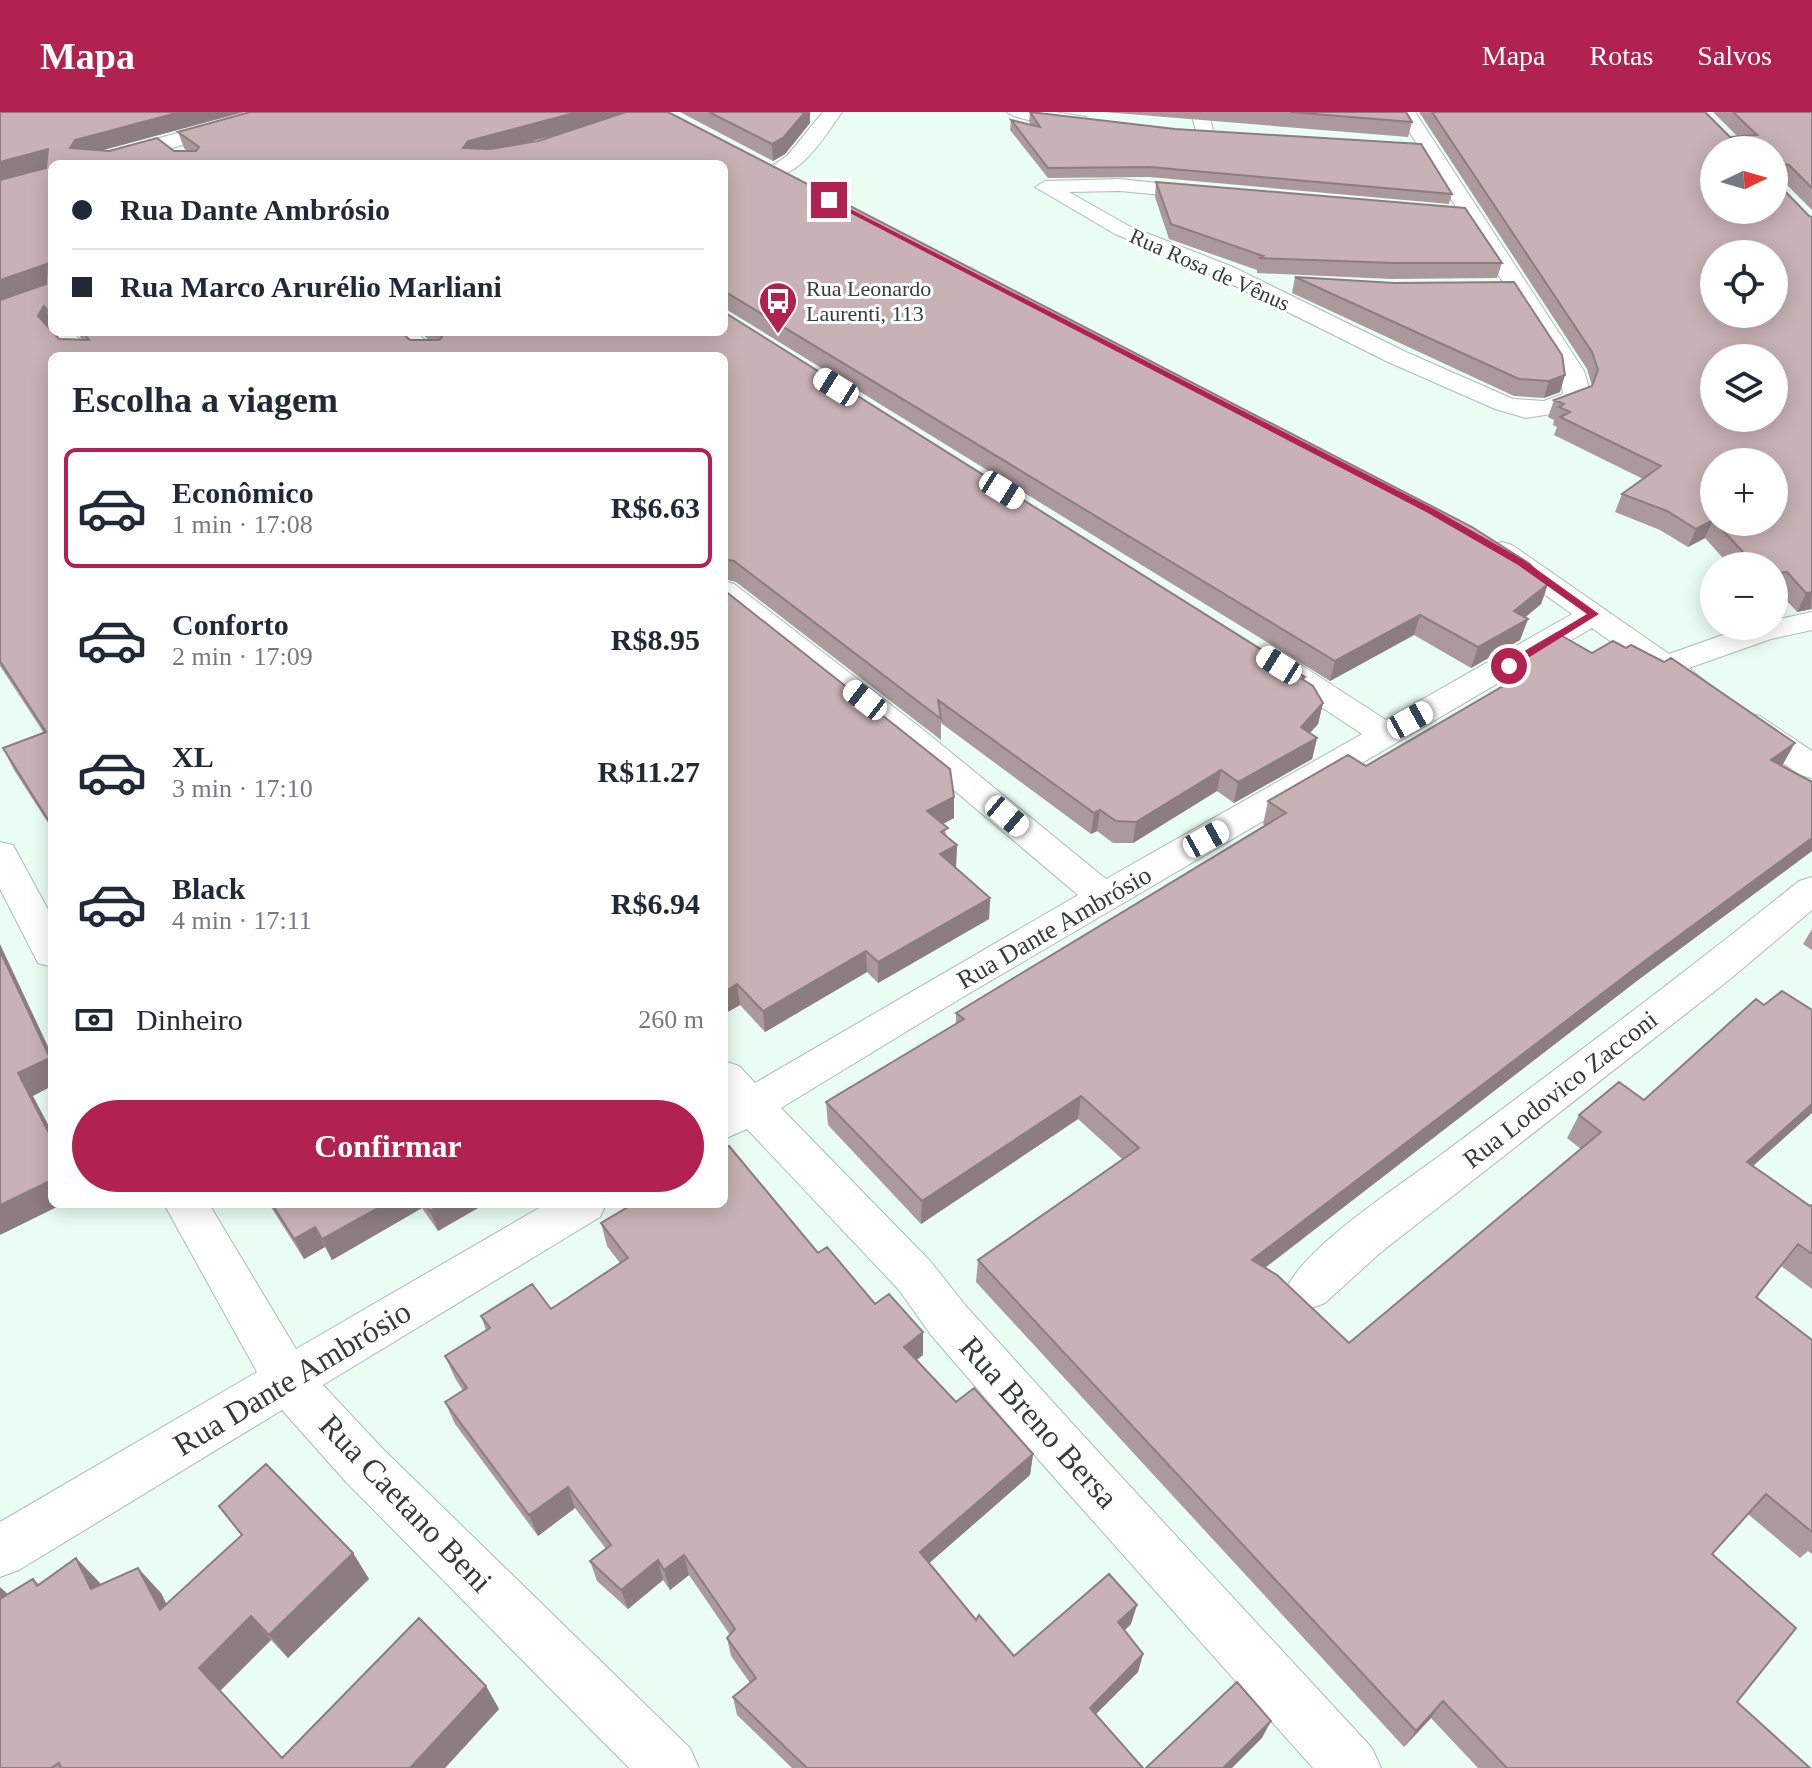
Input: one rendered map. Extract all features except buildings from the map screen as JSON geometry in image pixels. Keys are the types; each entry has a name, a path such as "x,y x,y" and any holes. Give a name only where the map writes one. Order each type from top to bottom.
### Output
{"street":[{"path":"104,160 279,112"},
{"path":"774,171 794,160 833,112"},
{"path":"1016,112 1102,123"},
{"name":"Rua Rosa de Vênus","path":"1227,195 1120,185 1045,187 1122,230 1241,280 1397,357 1504,404 1526,410 1562,405 1574,398 1577,388 1572,371 1406,112"},
{"path":"163,143 182,157"},
{"path":"1397,145 1425,146"},
{"path":"748,158 801,186"},
{"path":"1396,210 1470,214"},
{"path":"1241,280 1291,282"},
{"path":"1491,288 1518,288"},
{"path":"64,336 78,352"},
{"path":"407,336 426,352"},
{"path":"1487,542 1812,767"},
{"path":"728,593 909,735 1104,897"},
{"name":"Rua Dante Ambrósio","path":"733,1102 1104,897 1594,614"},
{"path":"1666,665 1763,631 1812,621"},
{"path":"1242,642 1385,734"},
{"path":"0,854 48,945"},
{"name":"Rua Lodovico Zacconi","path":"1309,1289 1364,1239 1715,970 1812,890"},
{"name":"Rua Breno Bersa","path":"733,1102 915,1276 948,1320 1052,1438 1352,1768"},
{"name":"Rua Caetano Beni","path":"188,1208 288,1381 365,1466 670,1768"},
{"name":"Rua Dante Ambrósio","path":"0,1551 577,1208"}],"place":[{"name":"Rua Leonardo Laurenti, 113","path":"778,335"}],"route":[{"path":"829,200 1431,511 1522,563 1594,614 1509,666"}]}
